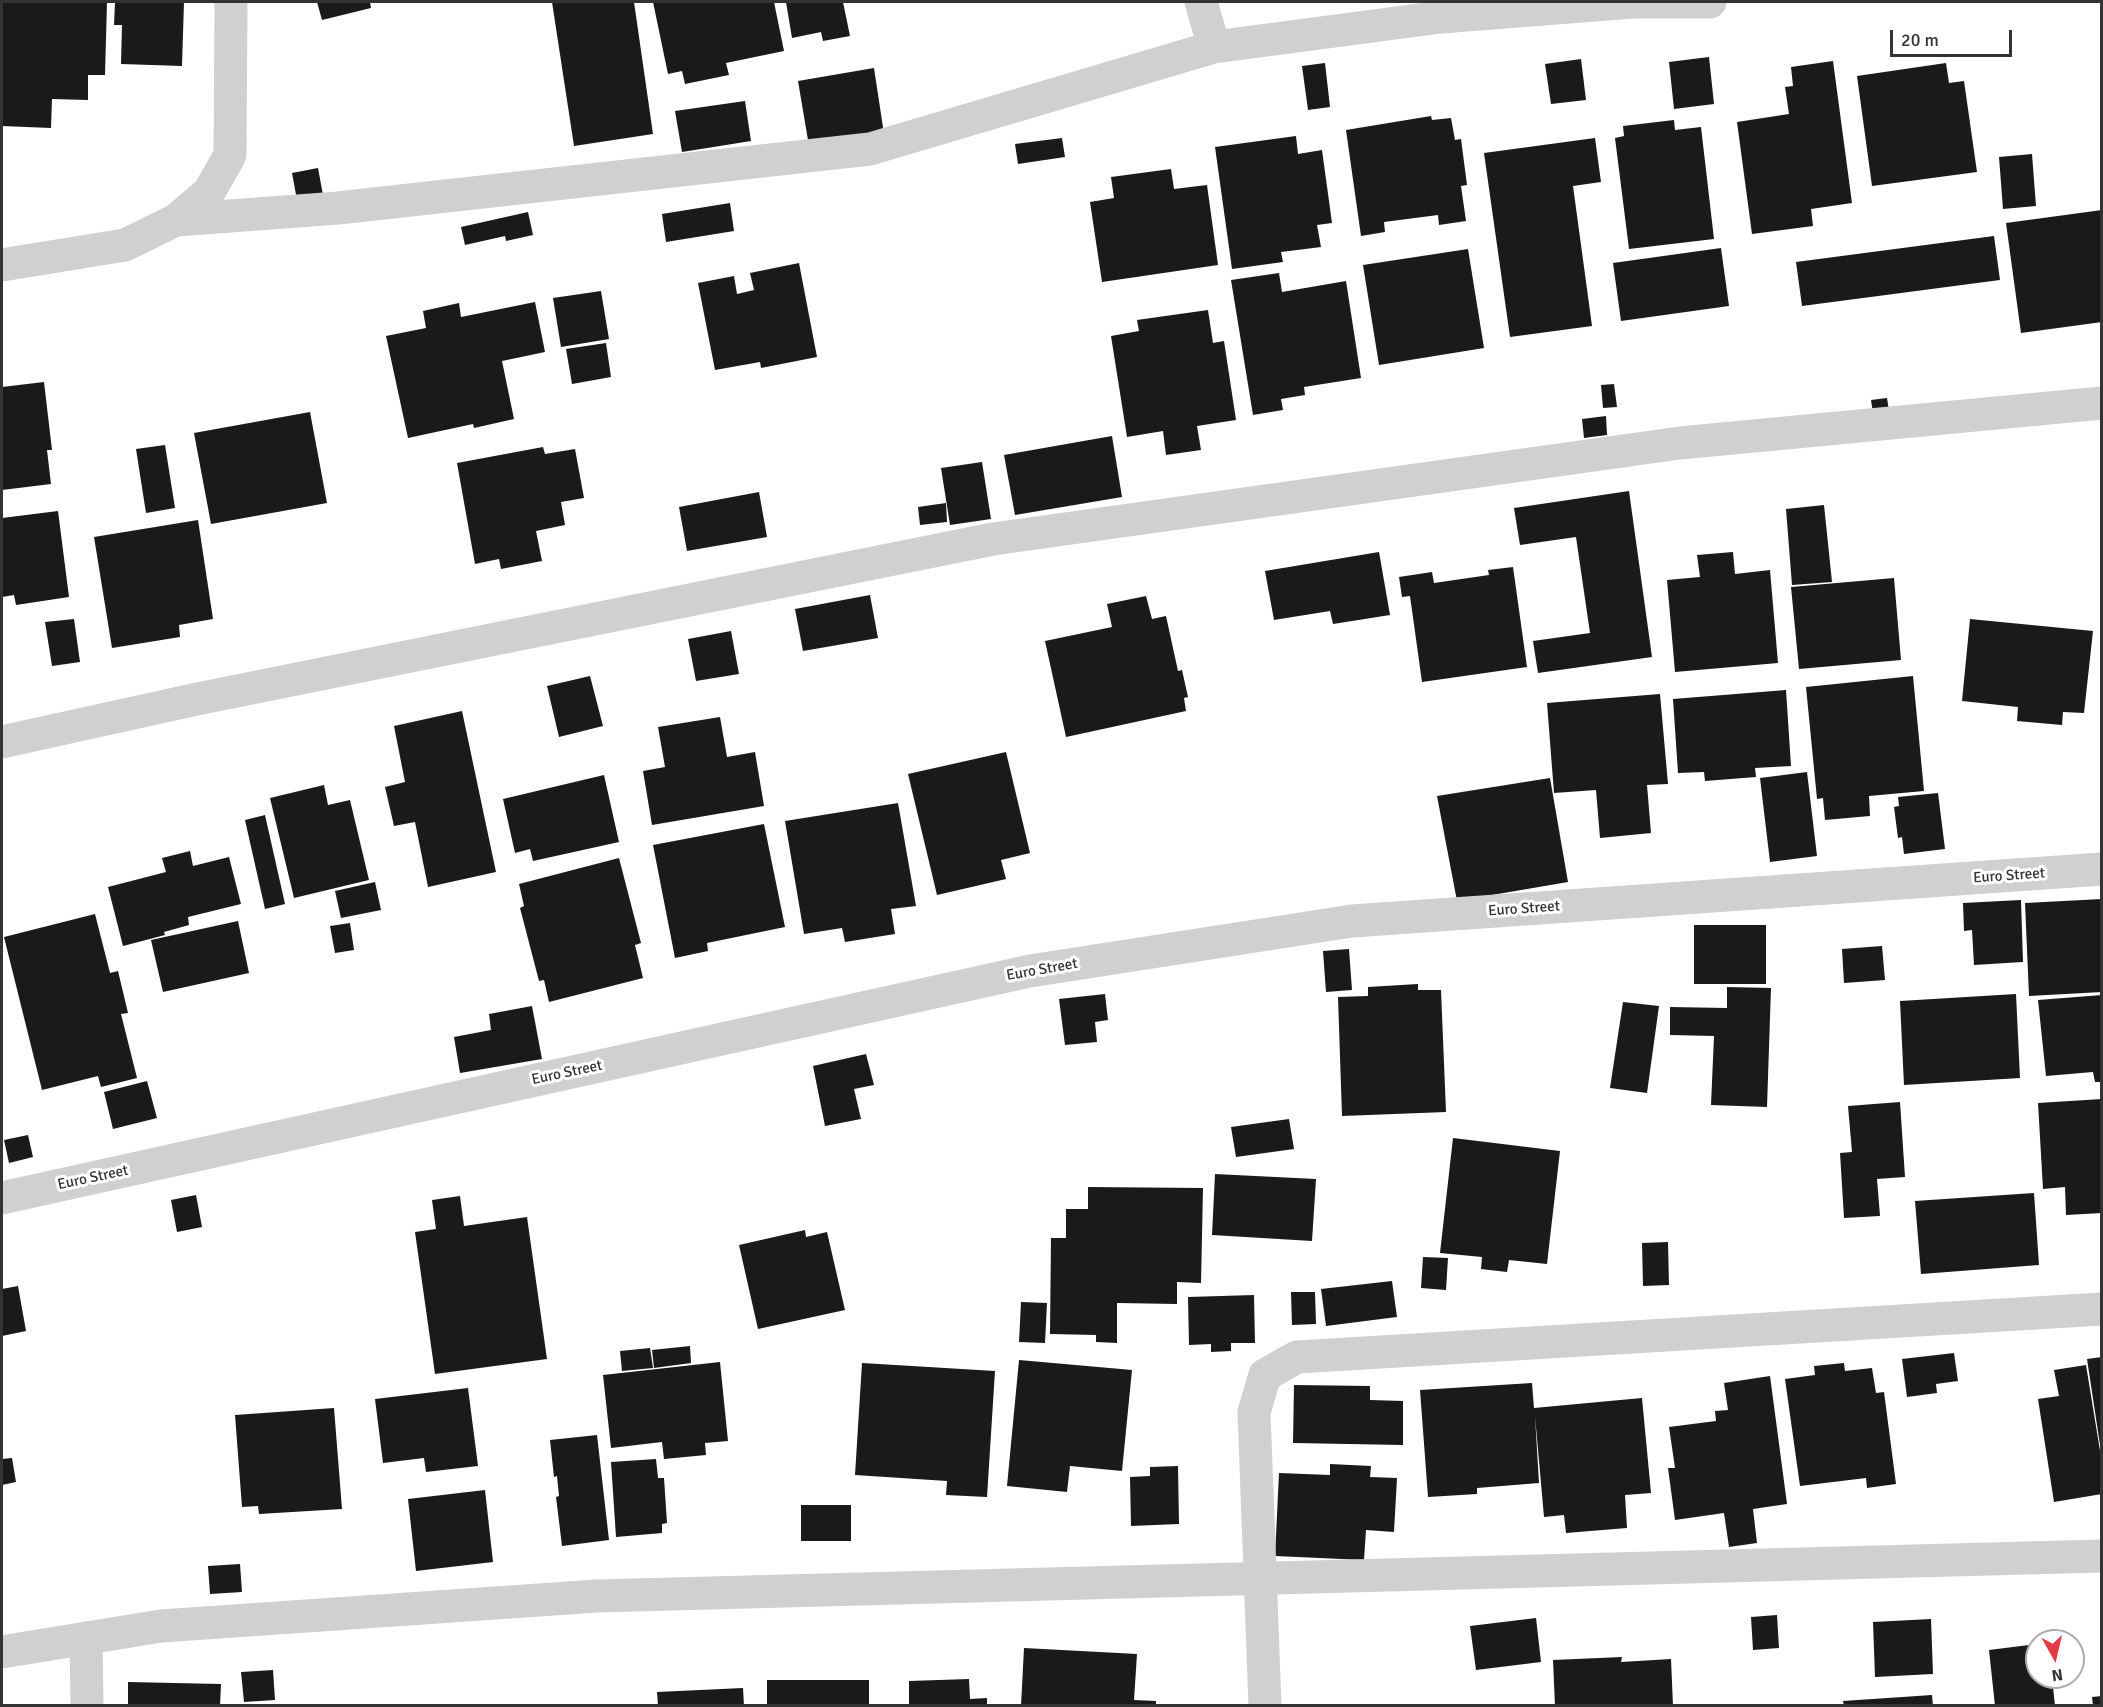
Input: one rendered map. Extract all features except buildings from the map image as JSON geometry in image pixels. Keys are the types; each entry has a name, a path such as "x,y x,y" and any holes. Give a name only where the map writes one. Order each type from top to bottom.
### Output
{"street":[{"path":"2,265 125,245 176,220 209,192 230,155 231,2"},
{"path":"1201,2 1214,47"},
{"path":"176,220 338,208 870,149 1214,47 1442,17 1633,2 1710,2"},
{"path":"2,742 209,697 993,539 1680,443 2102,403"},
{"name":"Euro Street","path":"2,1198 1042,969 1352,921 2102,869"},
{"path":"1265,1706 1258,1577 1254,1412 1265,1375 1297,1357 2102,1309"},
{"path":"2,1652 161,1626 597,1596 2102,1556"},
{"path":"86,1638 87,1706"}]}
